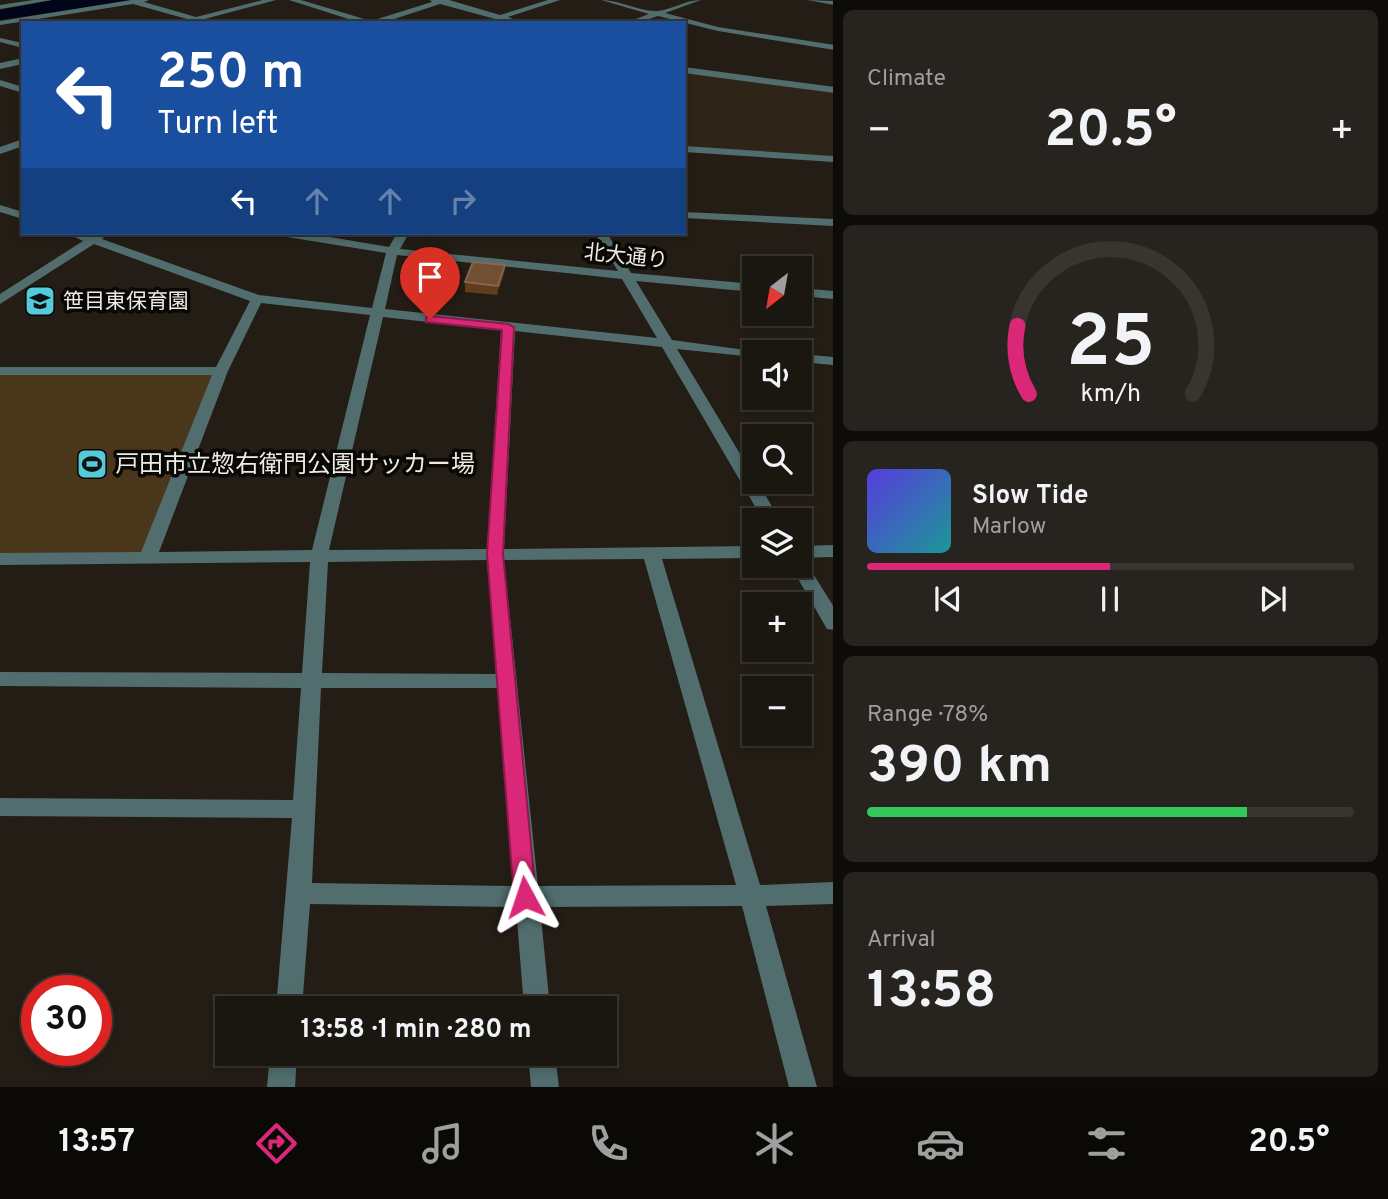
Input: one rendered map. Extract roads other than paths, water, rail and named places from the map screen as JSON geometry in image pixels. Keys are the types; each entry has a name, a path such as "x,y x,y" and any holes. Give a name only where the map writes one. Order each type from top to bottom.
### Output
{"street":[{"path":"0,7 46,0"},
{"path":"0,23 145,0"},
{"path":"188,21 272,0"},
{"path":"293,0 365,21"},
{"path":"501,18 556,0"},
{"path":"605,0 737,33 833,48"},
{"path":"634,21 697,0"},
{"path":"811,0 833,3"},
{"path":"378,21 439,1 512,21"},
{"path":"134,2 203,21"},
{"path":"48,15 68,21"},
{"path":"0,40 21,45"},
{"path":"0,66 21,61"},
{"path":"686,70 833,90"},
{"path":"0,83 21,89"},
{"path":"3,148 21,143"},
{"path":"3,148 21,152"},
{"path":"686,149 833,159"},
{"path":"0,208 21,215"},
{"path":"686,215 833,223"},
{"name":"北大通り","path":"298,235 392,252 742,287"},
{"path":"290,996 299,894 319,556 392,252 402,235"},
{"path":"602,235 765,508"},
{"path":"0,300 6,289 98,236 257,299 742,352"},
{"path":"812,293 833,296"},
{"path":"148,557 221,370 257,299"},
{"path":"508,327 495,554 536,996"},
{"path":"812,359 833,361"},
{"path":"0,371 221,370"},
{"path":"812,552 833,551"},
{"path":"0,559 742,552"},
{"path":"651,553 751,896 803,1087"},
{"path":"806,578 833,624"},
{"path":"0,679 507,681"},
{"path":"0,807 304,809"},
{"path":"299,894 525,897 833,893"},
{"path":"281,1087 283,1066"},
{"path":"543,1066 545,1087"}],"water":[{"path":"53,0 133,0 0,20 0,10"}],"place":[{"name":"笹目東保育園","path":"40,301"},
{"name":"戸田市立惣右衛門公園サッカー場","path":"92,464"}]}
